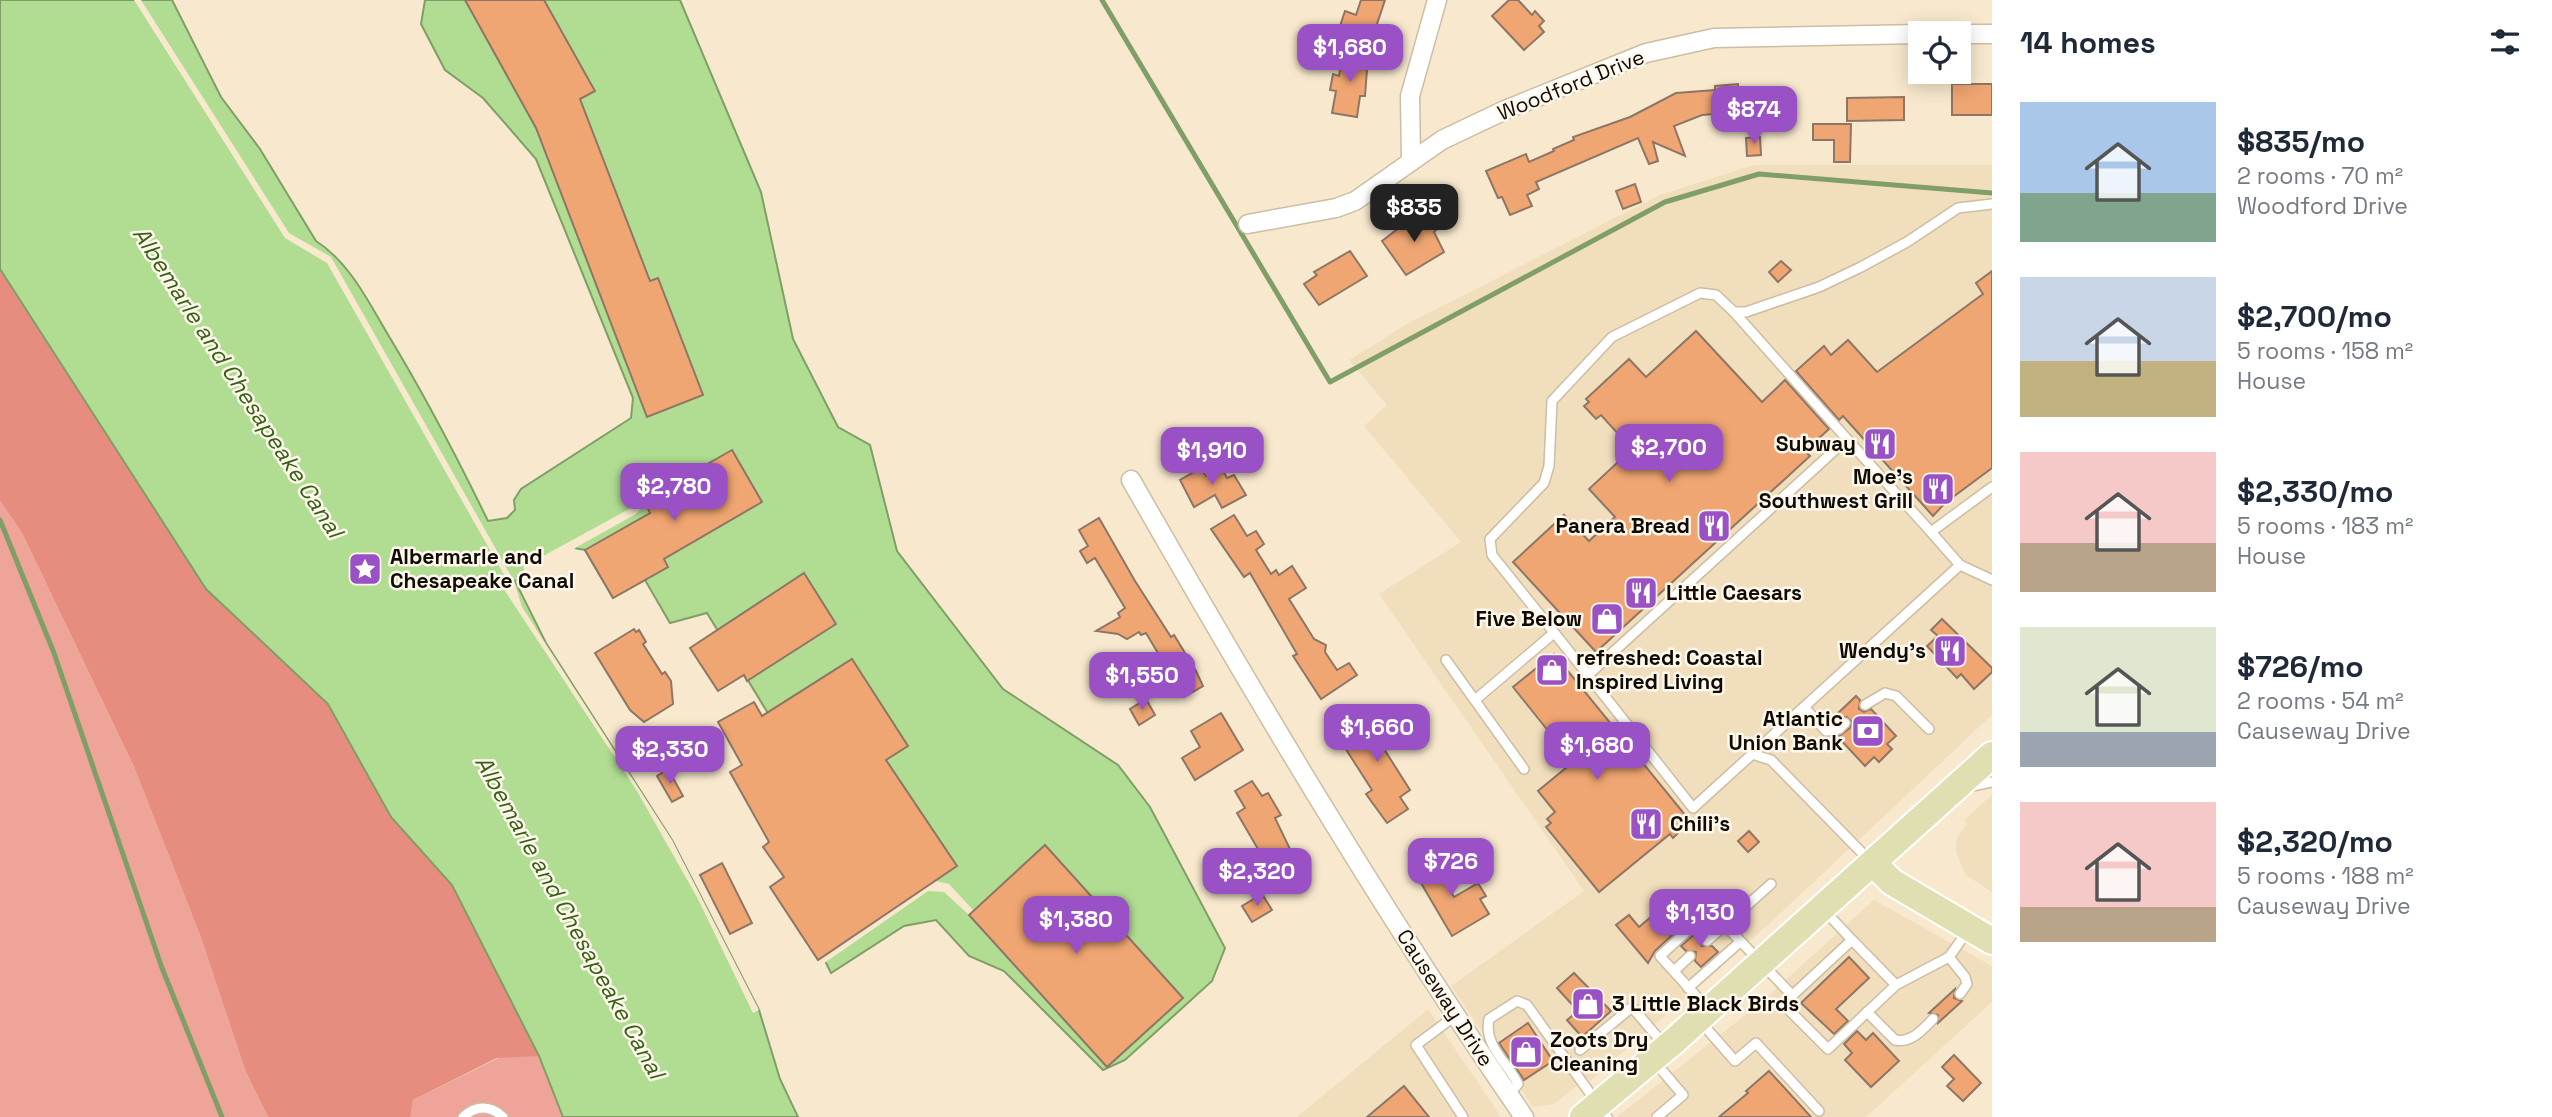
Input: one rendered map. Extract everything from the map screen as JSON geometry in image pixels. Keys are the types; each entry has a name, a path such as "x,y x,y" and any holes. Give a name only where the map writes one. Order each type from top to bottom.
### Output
{"main road":[{"path":"1596,1113 1820,906 1873,863 1992,755"},
{"path":"1873,863 1892,882 1981,934"}],"street":[{"path":"1411,160 1410,96 1437,0"},
{"name":"Woodford Drive","path":"1248,224 1336,208 1355,201 1442,140 1505,110 1622,62 1688,42 1769,35 1908,34"},
{"path":"1971,34 1992,34"},
{"name":"Causeway Drive","path":"1131,481 1328,813 1455,1016 1524,1117"}],"lane":[{"path":"1734,312 1746,312 1819,287 1907,242 1958,208 1992,204"},
{"path":"1960,565 1693,808 1492,555 1490,539 1544,483 1549,466 1552,401 1612,337 1700,293 1716,295 1734,312 1960,565 1992,580"},
{"path":"1588,675 1847,439"},
{"path":"1931,532 1992,487"},
{"path":"1475,700 1554,633"},
{"path":"1446,660 1524,769"},
{"path":"1864,705 1885,693 1896,696 1929,729"},
{"path":"1804,707 1826,731 1839,729 1845,723"},
{"path":"1752,754 1771,760 1873,863"},
{"path":"1941,800 1958,790 1992,782"},
{"path":"1707,941 1771,884"},
{"path":"1820,906 1896,985"},
{"path":"1792,995 1710,910 1660,956 1688,988 1735,1061 1756,1043 1819,1111"},
{"path":"1852,940 1783,1004 1828,1049 1896,985 1949,957 1981,934"},
{"path":"1688,988 1740,942"},
{"path":"1674,971 1690,956"},
{"path":"1949,957 1965,977 1967,984 1960,994"},
{"path":"1508,1094 1518,1084 1490,1041 1487,1028 1489,1019 1517,1001 1527,1005 1596,1113"},
{"path":"1580,1050 1632,1007 1683,1095 1657,1117"},
{"path":"1867,1012 1895,1040 1901,1041 1913,1038 1933,1019"},
{"path":"1455,1016 1416,1045 1463,1117"},
{"path":"463,1117 470,1111 487,1108 503,1117"}],"shaded area":[{"path":"1754,165 1992,165 1992,715 1771,922 1590,1081 1587,1078 1554,1104 1533,1107 1451,986 1584,891 1379,594 1461,542 1364,426 1387,405 1349,360 1409,323 1660,195"},
{"path":"0,269 206,589 328,704 391,817 452,884 539,1056 497,1058 413,1100 410,1117 268,1117 245,1070 200,935 134,767 22,533 0,501"},
{"path":"0,501 22,533 134,767 200,935 245,1070 268,1117 0,1117"},
{"path":"1992,795 1992,892 1966,875 1956,852 1957,838 1967,824 1964,820"},
{"path":"1874,900 1992,966 1992,1002 1866,1117 1617,1117 1760,1003"},
{"path":"1428,1009 1501,1117 1297,1117 1426,1011"},
{"path":"535,1040 564,1117 408,1117 413,1100"}],"water":[{"name":"Albermarle and Chesapeake Canal","path":"0,0 172,0 221,97 260,149 316,241 348,271 365,295 427,402 488,521 507,518 515,510 514,500 521,489 631,418 633,398 536,159 483,98 445,70 421,24 425,0 680,0 761,192 793,339 838,427 870,445 897,551 1003,689 1118,765 1150,807 1225,948 1212,981 1125,1060 1103,1070 1004,971 969,956 936,920 904,926 831,973 784,877 825,807 707,613 670,623 645,580 613,598 585,550 574,548 515,581 546,643 672,840 759,1010 780,1079 798,1117 563,1117 539,1056 452,885 391,817 328,704 206,589 0,269"}],"pier":[{"path":"134,0 141,0 289,233 331,257 514,581 522,607 672,840 759,1010 753,1013 698,899 637,791 505,591 511,587 327,263 285,238"},
{"path":"643,498 645,503 636,514 575,548 576,552 527,578 523,567 631,508"},
{"path":"935,881 949,884 973,910 969,915 944,892 928,891 823,964 820,958"}],"building":[{"path":"465,0 544,0 595,91 580,99 650,281 658,278 703,395 647,417 536,128"},
{"path":"1361,0 1385,0 1373,36 1340,26 1345,11 1356,15"},
{"path":"1509,0 1518,0 1532,15 1535,11 1544,21 1539,26 1544,32 1524,50 1492,16"},
{"path":"1343,52 1368,56 1365,96 1360,96 1357,117 1332,113 1336,91 1330,90 1333,74 1339,76"},
{"path":"1738,84 1738,89 1749,88 1751,111 1702,115 1674,126 1685,156 1653,142 1658,161 1649,164 1638,138 1536,182 1539,189 1527,195 1532,206 1510,215 1502,197 1498,198 1486,171 1526,154 1529,162 1574,140 1573,137 1630,117 1676,93 1715,90 1715,86"},
{"path":"1952,84 1992,84 1992,115 1952,115"},
{"path":"1904,97 1904,120 1847,121 1847,98"},
{"path":"1813,124 1851,124 1850,162 1834,162 1834,140 1813,140"},
{"path":"1760,137 1761,155 1747,156 1746,138"},
{"path":"1635,184 1641,202 1623,209 1616,191"},
{"path":"1421,211 1436,230 1434,232 1444,252 1406,275 1382,241"},
{"path":"1350,251 1367,276 1319,305 1304,284 1317,275 1314,272"},
{"path":"1781,261 1791,270 1778,282 1769,272"},
{"path":"1992,271 1992,468 1945,503 1933,516 1843,416 1839,420 1796,371 1824,346 1831,355 1848,340 1877,372 1983,294 1976,283"},
{"path":"1696,331 1762,402 1785,380 1829,429 1805,451 1810,456 1596,652 1513,562 1564,515 1589,541 1615,517 1589,489 1632,449 1601,415 1596,419 1584,406 1589,402 1586,399 1629,359 1646,377"},
{"path":"732,450 762,502 664,559 668,567 613,598 585,550 650,513 644,500"},
{"path":"1221,467 1227,478 1234,475 1246,495 1222,508 1215,495 1194,507 1180,480 1201,468 1206,476"},
{"path":"1234,515 1247,536 1256,531 1264,544 1256,550 1271,574 1276,570 1279,575 1292,566 1306,588 1289,599 1314,639 1326,645 1325,652 1337,670 1349,663 1357,675 1321,699 1293,656 1297,654 1250,573 1244,577 1211,529"},
{"path":"1099,518 1135,581 1196,671 1203,686 1184,697 1146,633 1141,635 1139,632 1127,639 1118,634 1096,631 1120,617 1118,613 1125,608 1095,558 1087,563 1080,551 1088,546 1079,530"},
{"path":"804,573 836,624 747,681 744,675 718,691 690,648"},
{"name":"Wendy's","path":"1942,619 1992,668 1992,672 1974,689 1961,674 1957,678 1927,646 1938,636 1931,630"},
{"path":"634,629 636,632 639,630 646,642 643,644 662,674 665,672 671,681 673,704 644,722 630,710 595,653"},
{"path":"1554,654 1690,821 1673,838 1670,834 1599,892 1546,827 1551,823 1547,819 1555,812 1538,791 1573,762 1513,687"},
{"path":"852,659 908,746 886,760 957,866 818,960 770,887 784,877 763,847 769,842 730,772 742,765 718,722 754,702 762,716"},
{"name":"Atlantic Union Bank","path":"1856,696 1860,700 1859,709 1864,712 1871,709 1896,736 1887,744 1892,749 1879,762 1874,757 1865,766 1838,737 1850,728 1852,722 1847,717 1840,718 1836,715"},
{"path":"1146,699 1155,715 1139,725 1130,709"},
{"path":"1221,713 1243,750 1195,780 1182,758 1200,747 1191,731"},
{"path":"1354,714 1370,739 1402,719 1411,732 1384,749 1410,790 1400,797 1408,809 1387,823 1366,794 1372,790 1340,740 1342,738 1335,725"},
{"path":"668,769 683,796 672,802 657,776"},
{"path":"1252,781 1262,796 1268,793 1281,815 1275,818 1302,874 1288,882 1284,876 1276,880 1237,813 1245,808 1235,791"},
{"path":"1749,831 1759,842 1748,852 1738,841"},
{"path":"1045,845 1183,998 1107,1067 969,915"},
{"path":"1430,855 1454,897 1478,883 1486,896 1480,899 1489,914 1452,936 1411,866"},
{"path":"722,863 752,923 730,934 700,875"},
{"path":"1262,894 1272,910 1252,922 1242,906"},
{"path":"1664,906 1685,923 1655,951 1648,963 1616,925 1629,915 1639,927"},
{"path":"1698,931 1703,936 1702,946 1712,946 1718,952 1701,967 1695,961 1696,952 1686,951 1681,946"},
{"path":"1849,957 1869,978 1836,1009 1848,1021 1834,1034 1801,1003"},
{"name":"3 Little Black Birds","path":"1574,973 1611,1011 1582,1037 1567,1020 1578,1011 1557,988"},
{"path":"1955,989 1954,998 1962,1001 1938,1023 1938,1015 1929,1013"},
{"name":"Zoots Dry Cleaning","path":"1528,1023 1553,1061 1524,1080 1499,1043"},
{"path":"1857,1031 1866,1040 1873,1033 1899,1061 1871,1087 1845,1060 1852,1053 1844,1044"},
{"path":"1954,1055 1981,1083 1963,1101 1947,1086 1954,1079 1942,1067"},
{"path":"1769,1071 1811,1117 1719,1117 1748,1093 1746,1091"},
{"path":"1404,1086 1429,1117 1367,1117"}],"waterway":[{"path":"1102,0 1330,382 1665,202 1759,174 1992,193"},
{"path":"0,520 54,653 162,968 222,1117"}],"place":[{"name":"Subway","path":"1880,444"},
{"name":"Moe's Southwest Grill","path":"1938,489"},
{"name":"Panera Bread","path":"1714,526"},
{"name":"Albermarle and Chesapeake Canal","path":"365,569"},
{"name":"Little Caesars","path":"1641,593"},
{"name":"Five Below","path":"1607,619"},
{"name":"Wendy's","path":"1950,651"},
{"name":"refreshed: Coastal Inspired Living","path":"1552,670"},
{"name":"Atlantic Union Bank","path":"1868,731"},
{"name":"Chili's","path":"1646,824"},
{"name":"3 Little Black Birds","path":"1588,1004"},
{"name":"Zoots Dry Cleaning","path":"1526,1052"}],"water label":[{"name":"Albemarle and Chesapeake Canal","path":"238,382"},
{"name":"Albemarle and Chesapeake Canal","path":"570,917"}]}
